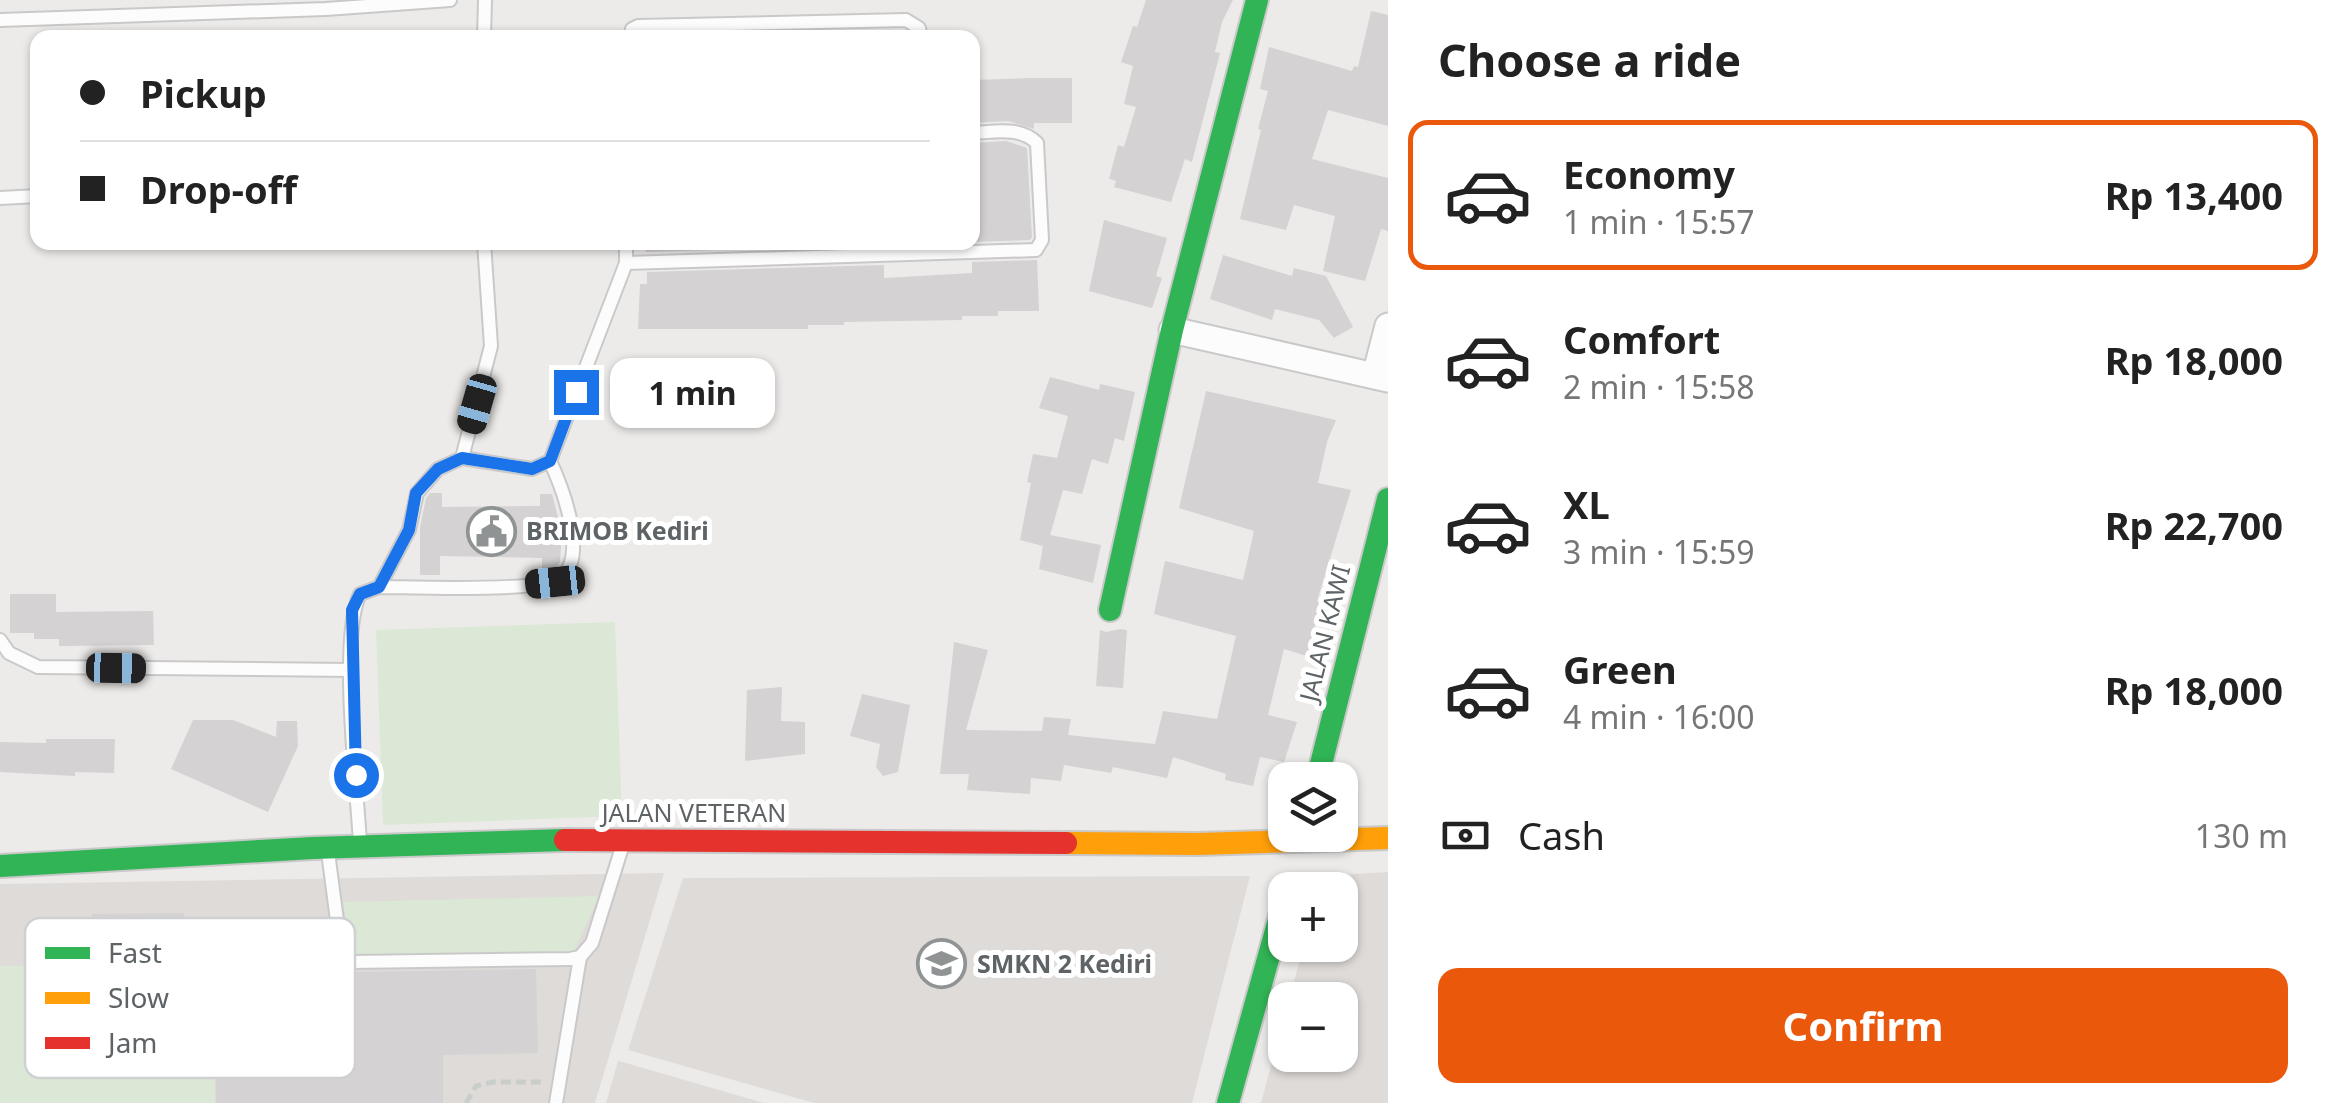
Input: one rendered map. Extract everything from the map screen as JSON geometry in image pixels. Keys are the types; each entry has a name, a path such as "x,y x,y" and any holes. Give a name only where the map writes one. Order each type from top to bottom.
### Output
{"main road":[{"path":"1110,610 1172,330 1257,0"},
{"name":"JALAN KAWI","path":"1321,762 1386,515"},
{"name":"JALAN VETERAN","path":"0,866 328,846 625,839 1218,846 1296,860 1388,838"},
{"path":"1228,1103 1268,959"}],"street":[{"path":"1172,330 1381,378 1388,326"}],"lane":[{"path":"0,20 326,9 450,0"},
{"path":"484,30 485,0"},
{"path":"632,30 645,25 906,20 919,30"},
{"path":"626,263 1036,250 1042,240 1036,142 1013,131 980,133"},
{"path":"0,198 30,196"},
{"path":"462,458 491,346 485,250"},
{"path":"379,587 409,530 416,493 438,469 462,458 532,469 550,461 626,263 626,250"},
{"path":"360,845 351,670 352,610 360,594 379,587 516,586 555,582 566,575 572,529 565,494 550,461"},
{"path":"0,640 9,652 38,667 351,670"},
{"path":"556,1103 580,957 592,943 625,839"},
{"path":"328,846 337,918"},
{"path":"355,962 580,957"}],"path":[{"path":"466,1103 476,1086 493,1082 559,1082"}],"shaded area":[{"path":"1388,872 1388,1103 1261,1103 1269,1072 1358,1072 1358,982 1294,982 1299,962 1358,962 1358,874"},
{"path":"664,873 595,1103 0,1103 0,884"},
{"name":"SMKN 2 Kediri","path":"1250,876 1192,1103 814,1103 628,1050 683,878"},
{"path":"619,1061 764,1103 606,1103"}],"green space":[{"path":"615,622 622,816 383,825 376,630"},
{"path":"599,896 573,953 355,956 355,918 346,918 343,902"},
{"path":"0,966 25,966 25,1078 215,1078 215,1103 0,1103"}],"building":[{"path":"1146,0 1233,0 1222,22 1215,52 1220,53 1192,162 1185,159 1171,202 1114,187 1116,181 1109,179 1118,145 1124,147 1136,107 1124,104 1133,66 1121,62"},
{"path":"1371,11 1388,15 1388,126 1328,110 1312,159 1388,178 1388,231 1381,229 1365,281 1323,271 1335,216 1294,205 1286,230 1240,219 1268,91 1260,89 1269,47 1352,71 1354,66 1358,67"},
{"path":"1072,78 1072,123 1034,123 1034,129 1008,121 980,123 980,80"},
{"path":"1006,141 1027,148 1030,240 980,242 980,143"},
{"path":"1104,220 1167,238 1156,276 1162,278 1152,308 1089,291"},
{"path":"646,250 714,250 646,252"},
{"path":"1223,255 1292,276 1294,268 1326,276 1353,327 1334,338 1319,320 1275,309 1272,320 1210,299"},
{"path":"1037,260 1039,311 998,311 998,316 962,316 962,320 844,322 808,325 808,329 638,329 640,284 647,284 647,272 884,265 884,278 972,273 972,262"},
{"path":"1050,377 1099,390 1100,384 1135,392 1124,441 1115,438 1108,464 1092,459 1082,494 1063,490 1050,535 1101,545 1093,583 1039,569 1043,546 1020,540 1033,454 1057,458 1068,416 1039,408"},
{"path":"1206,391 1336,420 1318,483 1351,490 1317,601 1321,602 1307,656 1284,649 1268,715 1297,722 1284,762 1260,757 1253,786 1225,780 1226,774 1173,757 1167,778 1113,767 1111,773 1064,765 1061,781 1031,778 1030,794 967,790 969,774 940,774 954,642 988,650 966,730 1042,731 1044,717 1071,719 1068,735 1155,744 1163,711 1217,719 1236,636 1154,614 1165,561 1243,580 1254,531 1179,508"},
{"name":"BRIMOB Kediri","path":"430,493 442,493 442,507 540,506 540,494 552,494 562,532 560,562 555,569 542,572 542,558 440,556 440,575 420,575 420,527"},
{"path":"10,594 56,594 56,612 153,611 154,645 59,646 59,639 34,639 34,633 10,633"},
{"path":"1100,630 1127,630 1123,688 1096,686"},
{"path":"782,687 781,721 805,722 805,754 745,761 747,690"},
{"path":"862,694 910,705 898,772 883,776 876,767 880,744 850,736"},
{"path":"193,720 233,720 276,737 277,721 297,721 298,746 268,812 171,769"},
{"path":"46,739 115,739 114,773 75,772 75,776 0,772 0,742 46,743"},
{"path":"184,913 184,918 92,918 92,914"},
{"path":"536,969 538,1053 443,1055 443,1103 216,1103 216,1078 355,1078 355,972"}],"traffic: fast":[{"path":"1110,610 1172,330 1257,0"},
{"path":"1322,762 1388,499"},
{"path":"0,866 313,848 565,840"},
{"path":"1228,1103 1268,959"}],"traffic: slow":[{"path":"1066,843 1198,844 1388,838"}],"traffic: jam":[{"path":"565,840 1066,843"}],"place":[{"name":"BRIMOB Kediri","path":"491,531"},
{"name":"SMKN 2 Kediri","path":"942,964"}],"route":[{"path":"356,775 352,610 360,594 379,587 409,530 416,493 438,469 462,458 515,468 542,467 550,461 576,392"}]}
